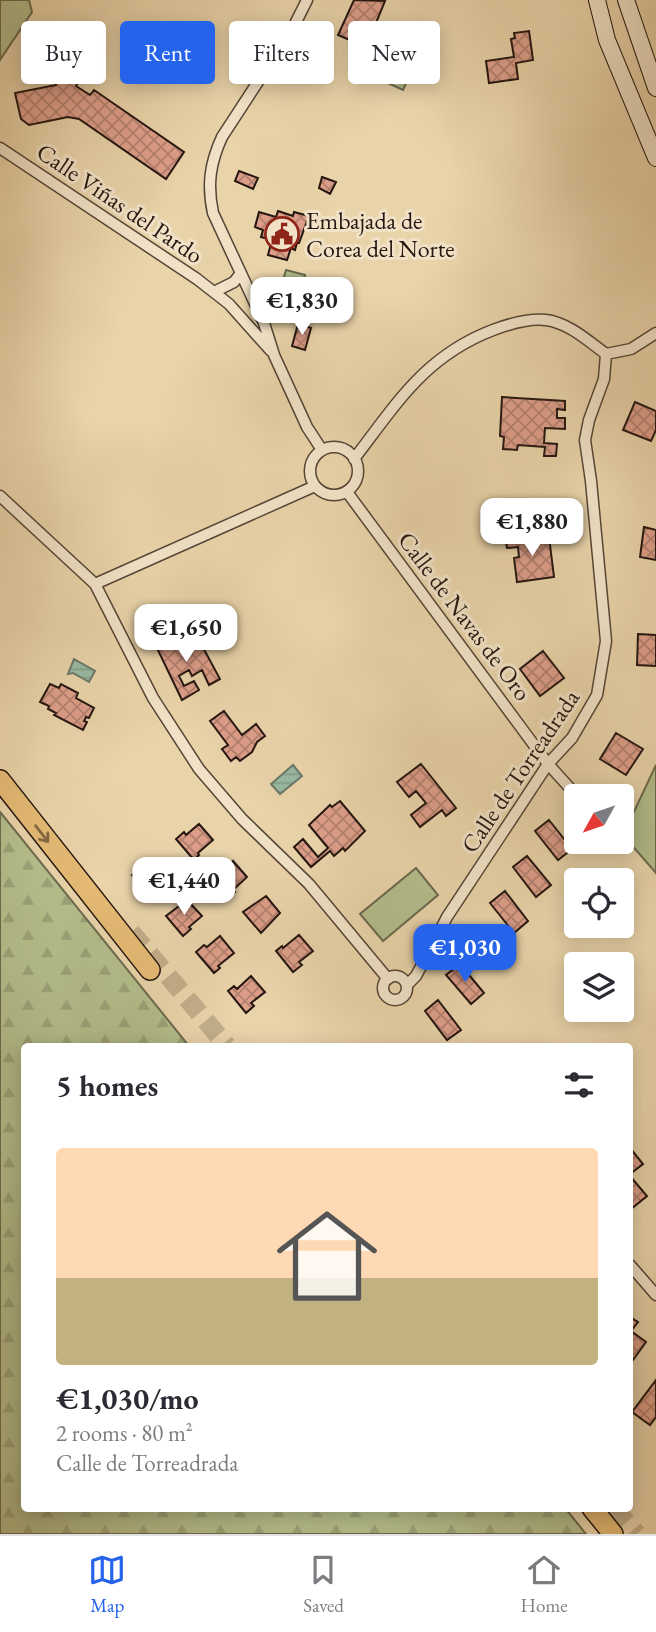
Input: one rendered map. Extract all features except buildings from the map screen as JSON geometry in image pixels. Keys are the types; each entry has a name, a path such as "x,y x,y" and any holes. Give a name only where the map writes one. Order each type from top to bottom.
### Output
{"highway":[{"path":"0,780 150,970"},
{"path":"595,1512 613,1534"}],"street":[{"path":"307,0 293,28 222,137 213,157 209,195 212,213 264,323 274,355 307,427 322,450"},
{"path":"597,0 607,40 656,159"},
{"path":"626,0 656,88"},
{"name":"Calle Viñas del Pardo","path":"0,148 214,292 229,304 274,355"},
{"path":"214,292 234,282 241,273"},
{"path":"229,304 250,292"},
{"path":"354,458 427,368 459,344 510,324 545,320 572,329 606,354 631,349 656,333"},
{"name":"Calle de Torreadrada","path":"407,985 416,976 447,917 548,764 572,738 597,695 606,641 585,440 589,420 604,379 606,354"},
{"path":"338,447 354,458 358,471 357,479 347,492 334,496 326,495 315,486 309,471 315,456 322,450 338,447"},
{"path":"95,584 315,486"},
{"name":"Calle de Navas de Oro","path":"347,492 566,784"},
{"path":"0,496 95,584 153,698 199,769 242,819 309,884 388,979"},
{"path":"399,977 407,985 404,996 394,1000 387,996 384,989 388,979 399,977"},
{"path":"633,1268 656,1295"}],"green space":[{"path":"0,0 29,0 32,12 26,21 21,21 21,28 0,60"},
{"path":"390,84 406,84 403,90"},
{"path":"286,270 305,275 295,313 275,308"},
{"path":"656,765 656,873 634,848 634,812"},
{"path":"0,812 187,1043 21,1043 21,1512 568,1512 586,1534 0,1534"},
{"path":"416,868 438,895 383,941 360,914"}],"shaded area":[{"path":"74,659 95,671 89,682 73,673 68,674"},
{"path":"293,765 302,776 280,794 271,784"}],"tunnel":[{"path":"131,932 224,1043"},
{"path":"618,1512 637,1534"}],"place":[{"name":"Embajada de Corea del Norte","path":"282,234"}]}
